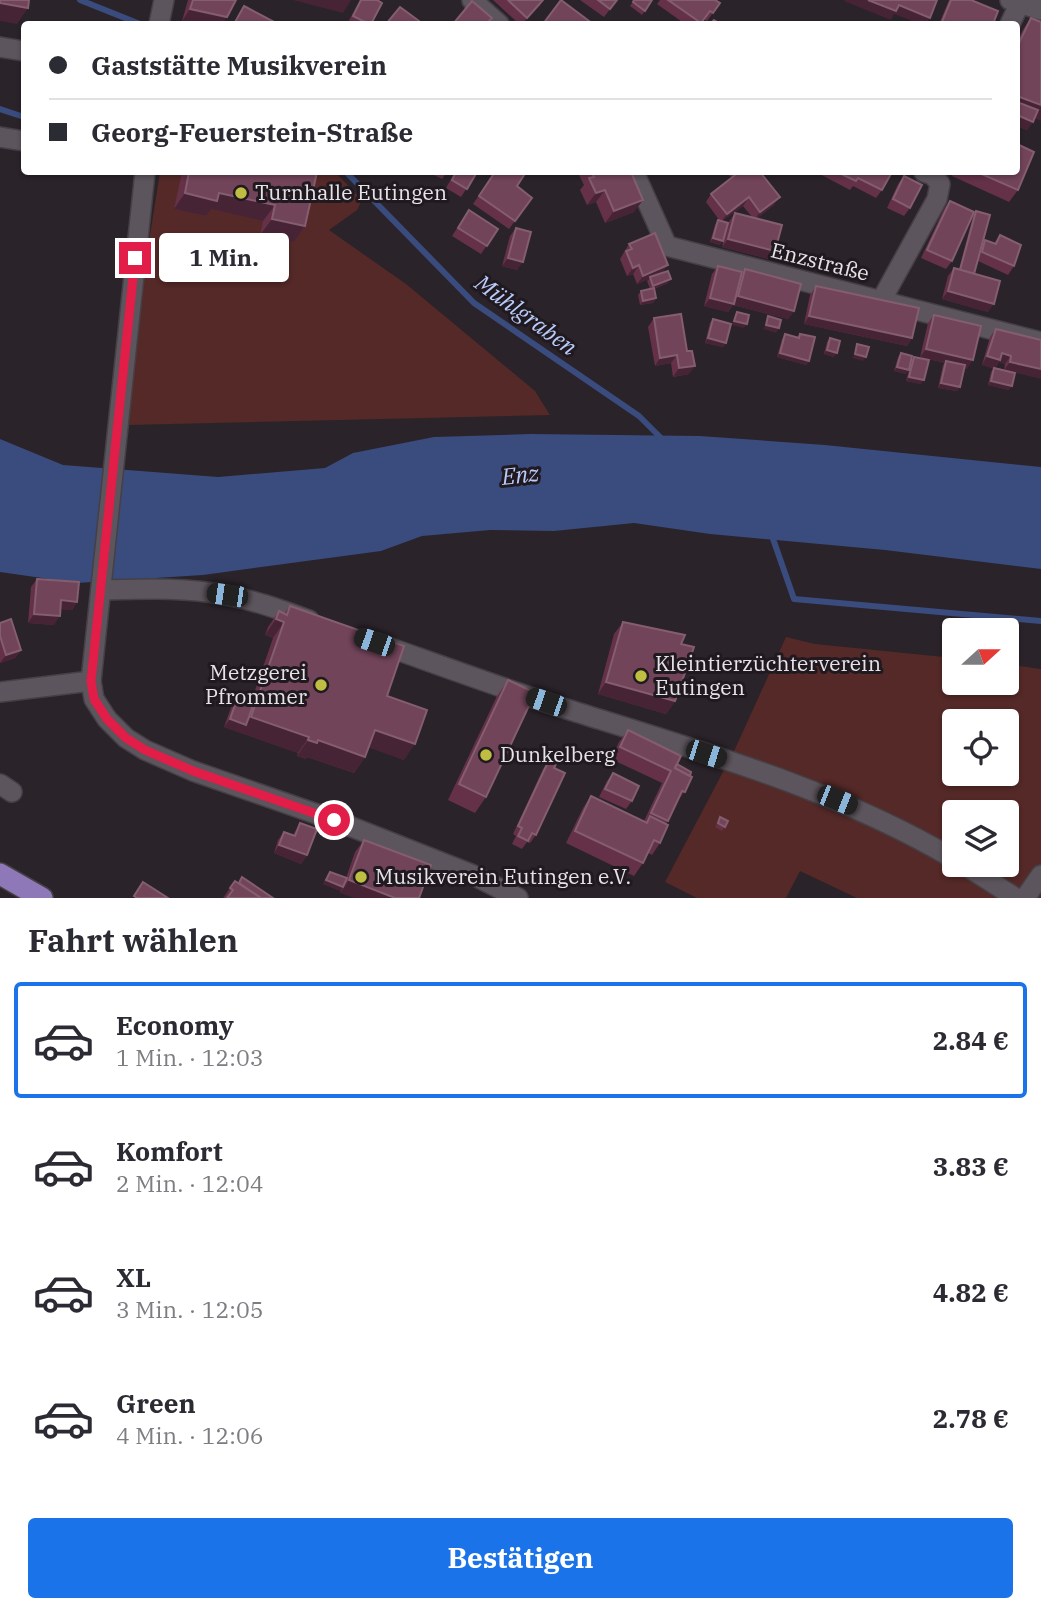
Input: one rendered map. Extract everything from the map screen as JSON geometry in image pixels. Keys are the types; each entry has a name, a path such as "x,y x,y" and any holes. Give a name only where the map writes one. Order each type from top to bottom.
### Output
{"main road":[{"path":"0,874 42,898"}],"street":[{"path":"472,0 496,21"},
{"path":"1011,21 1015,2 1041,10"},
{"path":"0,47 21,50"},
{"path":"0,137 21,140"},
{"path":"145,175 91,681 94,699 107,719 126,738 145,750 193,771 334,820 449,865 518,898"},
{"name":"Enzstraße","path":"635,175 667,246 1041,342"},
{"path":"881,301 937,199 940,184 933,175"},
{"path":"102,584 227,595 274,607 330,627"},
{"path":"354,636 786,780 855,808 942,852"},
{"path":"0,692 91,681"},
{"path":"1025,898 1041,875"},
{"path":"983,877 1016,898"}],"shaded area":[{"path":"160,175 338,175 362,200 357,210 329,230 406,284 535,391 550,415 129,425 136,324"},
{"path":"786,637 815,644 942,657 942,695 1019,695 1019,666 1041,669 1041,898 857,898 800,871 786,898 697,898 665,882 735,749"}],"water":[{"name":"Enz","path":"530,434 700,436 825,445 1041,467 1041,569 885,550 710,534 634,523 554,531 490,530 422,536 381,551 203,575 77,583 0,572 0,439 63,465 218,477 325,468 353,453 434,437"}],"building":[{"path":"0,0 29,0 28,8 0,3"},
{"path":"193,0 236,0 227,17 190,9"},
{"path":"361,0 377,0 382,3 373,21 363,21 353,16"},
{"path":"508,0 543,0 527,18"},
{"path":"561,0 589,21 545,21"},
{"path":"598,0 617,0 610,9"},
{"path":"652,0 645,11 633,2"},
{"path":"668,0 715,0 720,3 713,13 710,11 702,21 698,21"},
{"path":"868,0 937,0 930,18 899,5 896,11"},
{"path":"951,0 971,0 998,11 994,21 942,21"},
{"path":"472,1 492,18 489,21 455,21"},
{"path":"244,6 272,21 236,21"},
{"path":"400,7 419,21 388,21"},
{"path":"1031,18 1041,22 1041,105 1020,97 1020,41"},
{"path":"1020,103 1038,110 1033,122 1020,116"},
{"path":"1020,145 1034,152 1018,190 984,175 1020,175"},
{"path":"188,175 316,175 305,226 272,219 275,205 219,193 217,201 185,193"},
{"path":"454,175 475,175 467,189 452,180"},
{"path":"493,175 524,175 517,186 532,198 515,221 479,196"},
{"path":"593,175 632,175 643,200 614,211 605,190 596,193 589,178"},
{"path":"735,175 762,175 780,197 760,212 749,197 727,214 711,194"},
{"path":"843,175 890,175 882,190 858,178 856,181"},
{"path":"904,176 922,185 910,208 893,199"},
{"path":"950,201 974,212 952,261 927,250"},
{"path":"469,210 498,229 487,246 458,228"},
{"path":"976,211 990,215 974,274 960,270"},
{"path":"735,213 782,225 775,251 728,239"},
{"path":"718,220 728,223 723,241 713,238"},
{"path":"516,228 531,232 523,262 508,258"},
{"path":"655,233 668,265 643,276 639,265 633,268 626,251 632,249 629,244"},
{"path":"1000,235 1021,245 1014,266 982,252 985,240 996,244"},
{"path":"718,266 742,272 734,304 710,298"},
{"path":"954,268 1000,281 994,304 948,291"},
{"path":"745,269 801,284 794,311 738,296"},
{"path":"668,271 671,279 653,286 650,277"},
{"path":"816,286 919,308 912,338 809,316"},
{"path":"654,288 656,298 643,301 641,291"},
{"path":"737,312 749,315 747,324 734,321"},
{"path":"681,314 687,351 692,351 695,366 679,368 677,355 660,358 654,318"},
{"path":"934,315 981,326 973,360 926,349"},
{"path":"768,316 781,320 779,328 766,325"},
{"path":"713,319 731,324 726,343 708,338"},
{"path":"996,329 1041,340 1041,369 1010,362 1011,356 1002,353 1000,360 987,356"},
{"path":"785,334 799,338 800,334 815,337 809,361 780,353"},
{"path":"830,338 840,341 837,353 827,350"},
{"path":"857,344 869,347 866,357 855,354"},
{"path":"901,353 912,356 909,370 897,367"},
{"path":"914,357 929,360 924,380 909,377"},
{"path":"946,361 965,365 960,387 941,383"},
{"path":"994,368 1015,373 1012,386 991,381"},
{"path":"37,579 79,582 77,602 61,600 60,616 34,614"},
{"name":"Metzgerei Pfrommer","path":"290,606 404,646 387,696 427,710 415,744 375,730 365,757 318,740 317,743 308,740 309,737 251,717 284,622 276,619 279,611 287,615"},
{"path":"11,619 21,650 6,655 0,636 0,623"},
{"name":"Kleintierzüchterverein Eutingen","path":"623,622 685,635 681,644 694,647 675,701 606,682"},
{"name":"Dunkelberg","path":"508,680 535,693 486,797 459,784"},
{"path":"239,694 255,700 246,725 230,719"},
{"path":"628,730 681,756 675,768 692,777 668,821 651,813 671,771 620,747"},
{"path":"549,760 556,764 554,768 565,773 536,835 532,833 528,841 518,836 522,828 518,826"},
{"path":"677,764 691,772 690,776 675,768"},
{"path":"613,773 639,786 632,801 605,789"},
{"path":"591,796 647,823 650,816 668,825 660,843 654,840 643,863 575,831"},
{"path":"720,817 728,821 725,827 718,823"},
{"path":"300,823 317,829 307,855 279,845 284,832 295,836"},
{"path":"364,840 431,865 419,898 395,898 349,880"},
{"path":"330,872 347,878 343,887 326,880"},
{"path":"242,877 273,898 261,898 239,883"},
{"path":"235,881 261,898 227,898"},
{"path":"143,882 168,898 137,898 134,896"}],"waterway":[{"name":"Mühlgraben","path":"80,0 132,21"},
{"name":"Mühlgraben","path":"0,109 21,116"},
{"name":"Mühlgraben","path":"349,175 474,303 639,416 666,443"},
{"path":"771,533 794,599 1041,621"}],"place":[{"name":"Turnhalle Eutingen","path":"241,193"},
{"name":"Kleintierzüchterverein Eutingen","path":"641,676"},
{"name":"Metzgerei Pfrommer","path":"321,685"},
{"name":"Dunkelberg","path":"486,755"},
{"name":"Musikverein Eutingen e.V.","path":"361,877"}],"route":[{"path":"135,258 91,681 94,699 117,730 145,750 193,771 334,820"}]}
